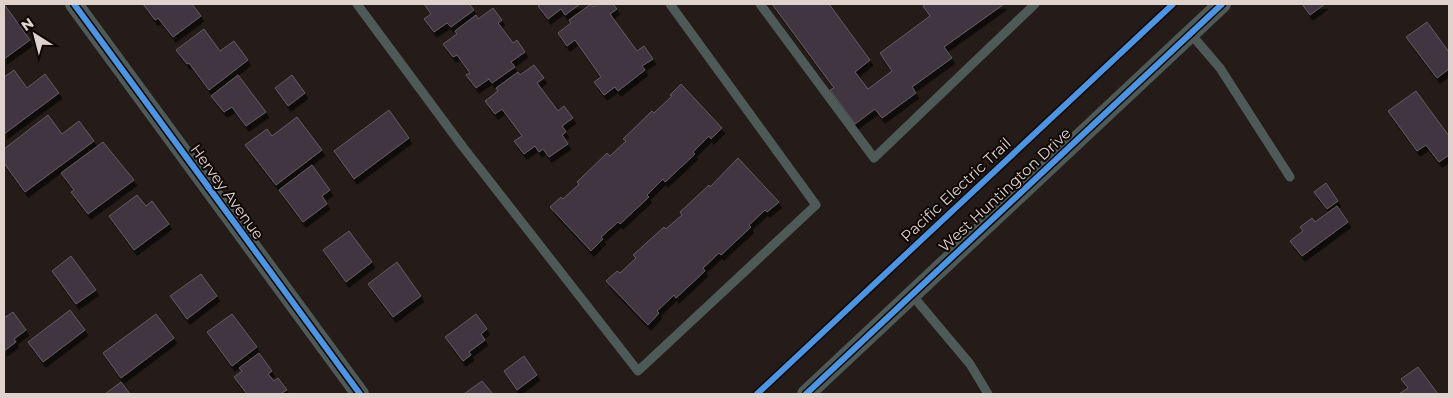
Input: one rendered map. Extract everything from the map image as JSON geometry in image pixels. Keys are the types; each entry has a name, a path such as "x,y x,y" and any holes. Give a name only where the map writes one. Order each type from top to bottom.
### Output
{"street":[{"name":"Hervey Avenue","path":"74,4 360,394"},
{"name":"West Huntington Drive","path":"806,394 1222,4"}],"lane":[{"path":"357,4 463,147 638,370 816,204 670,4"},
{"path":"760,4 874,158 1035,4"},
{"path":"1190,33 1220,68 1290,177"},
{"path":"912,295 970,364 988,394"}],"building":[{"path":"4,4 30,40 4,59"},
{"path":"143,4 192,4 201,16 173,37 158,18 155,20"},
{"path":"424,4 472,4 470,5 474,10 451,27 447,23 434,32 424,19 431,14"},
{"path":"541,4 580,4 565,15 561,9 548,19 538,6"},
{"path":"591,4 593,7 597,4 613,4 617,9 610,14 637,51 644,46 653,59 642,66 645,70 618,91 615,87 604,95 594,82 601,77 575,40 567,46 558,33 571,23 569,20"},
{"path":"772,4 829,4 870,60 855,72 868,89 892,71 880,53 930,16 923,6 926,4 1004,4 944,47 952,58 912,87 916,93 882,118 875,109 855,124 830,90 834,88"},
{"path":"1302,4 1325,4 1310,15"},
{"path":"493,8 502,20 498,23 513,43 517,40 525,52 511,62 515,67 492,83 489,79 476,88 466,75 470,73 457,55 453,57 443,44 457,34 455,31 476,15 478,19"},
{"path":"1427,22 1449,52 1449,69 1437,78 1406,37"},
{"path":"204,29 220,51 234,41 248,60 209,90 189,63 187,64 176,50"},
{"path":"534,65 544,78 537,83 558,111 564,106 573,118 562,126 566,132 562,135 568,144 549,157 543,149 539,152 535,146 524,154 514,141 522,136 502,109 495,114 485,101 498,91 496,88 518,72 520,75"},
{"path":"14,70 27,88 45,74 59,93 4,134 4,77"},
{"path":"238,75 266,112 246,126 232,107 224,112 211,96"},
{"path":"292,75 305,93 288,106 275,88"},
{"path":"681,84 722,128 711,139 709,136 693,152 695,154 665,182 663,179 647,195 649,197 620,224 618,222 601,237 603,239 591,251 550,207 561,197 563,199 579,184 577,182 607,153 610,156 626,141 623,139 652,111 654,113 672,96 670,95"},
{"path":"1416,91 1449,136 1449,155 1439,162 1426,145 1417,151 1388,111"},
{"path":"389,110 409,138 354,179 334,151"},
{"path":"48,115 62,134 79,121 94,141 25,192 4,163 4,149"},
{"path":"297,117 322,150 276,185 245,145 267,129 272,136"},
{"path":"103,142 134,180 88,214 71,192 74,190 61,173"},
{"path":"738,158 779,202 767,212 765,210 749,225 751,227 721,255 719,253 703,268 705,271 676,298 674,295 657,311 659,313 648,325 606,281 617,271 620,273 636,258 633,255 664,227 666,229 682,215 680,212 709,185 710,187"},
{"path":"312,165 330,190 322,196 327,204 303,222 279,190"},
{"path":"1326,183 1338,201 1327,209 1314,192"},
{"path":"137,195 146,206 152,201 169,224 134,250 109,216"},
{"path":"1337,206 1348,222 1302,256 1290,241 1303,231 1300,227 1312,218 1315,222"},
{"path":"349,231 372,262 346,282 323,250"},
{"path":"71,256 96,290 76,304 52,271"},
{"path":"397,262 421,296 393,317 368,284"},
{"path":"201,274 217,296 187,319 170,296"},
{"path":"70,310 85,330 43,362 28,342"},
{"path":"13,312 26,330 14,339 16,342 4,351 4,318"},
{"path":"156,314 174,338 121,378 103,353"},
{"path":"232,314 257,347 232,366 207,332"},
{"path":"476,314 487,329 481,334 485,340 469,352 471,355 463,361 445,337"},
{"path":"259,353 272,371 268,374 274,381 278,378 287,390 280,394 247,394 234,377 242,371 239,368"},
{"path":"524,356 537,375 517,390 504,371"},
{"path":"1418,367 1438,394 1399,394 1408,388 1401,379"},
{"path":"482,381 493,394 464,394"},
{"path":"121,382 130,394 105,394"}],"cycle path":[{"path":"74,4 360,394"},
{"name":"Pacific Electric Trail","path":"757,394 1173,4"},
{"path":"806,394 1222,4"}]}
